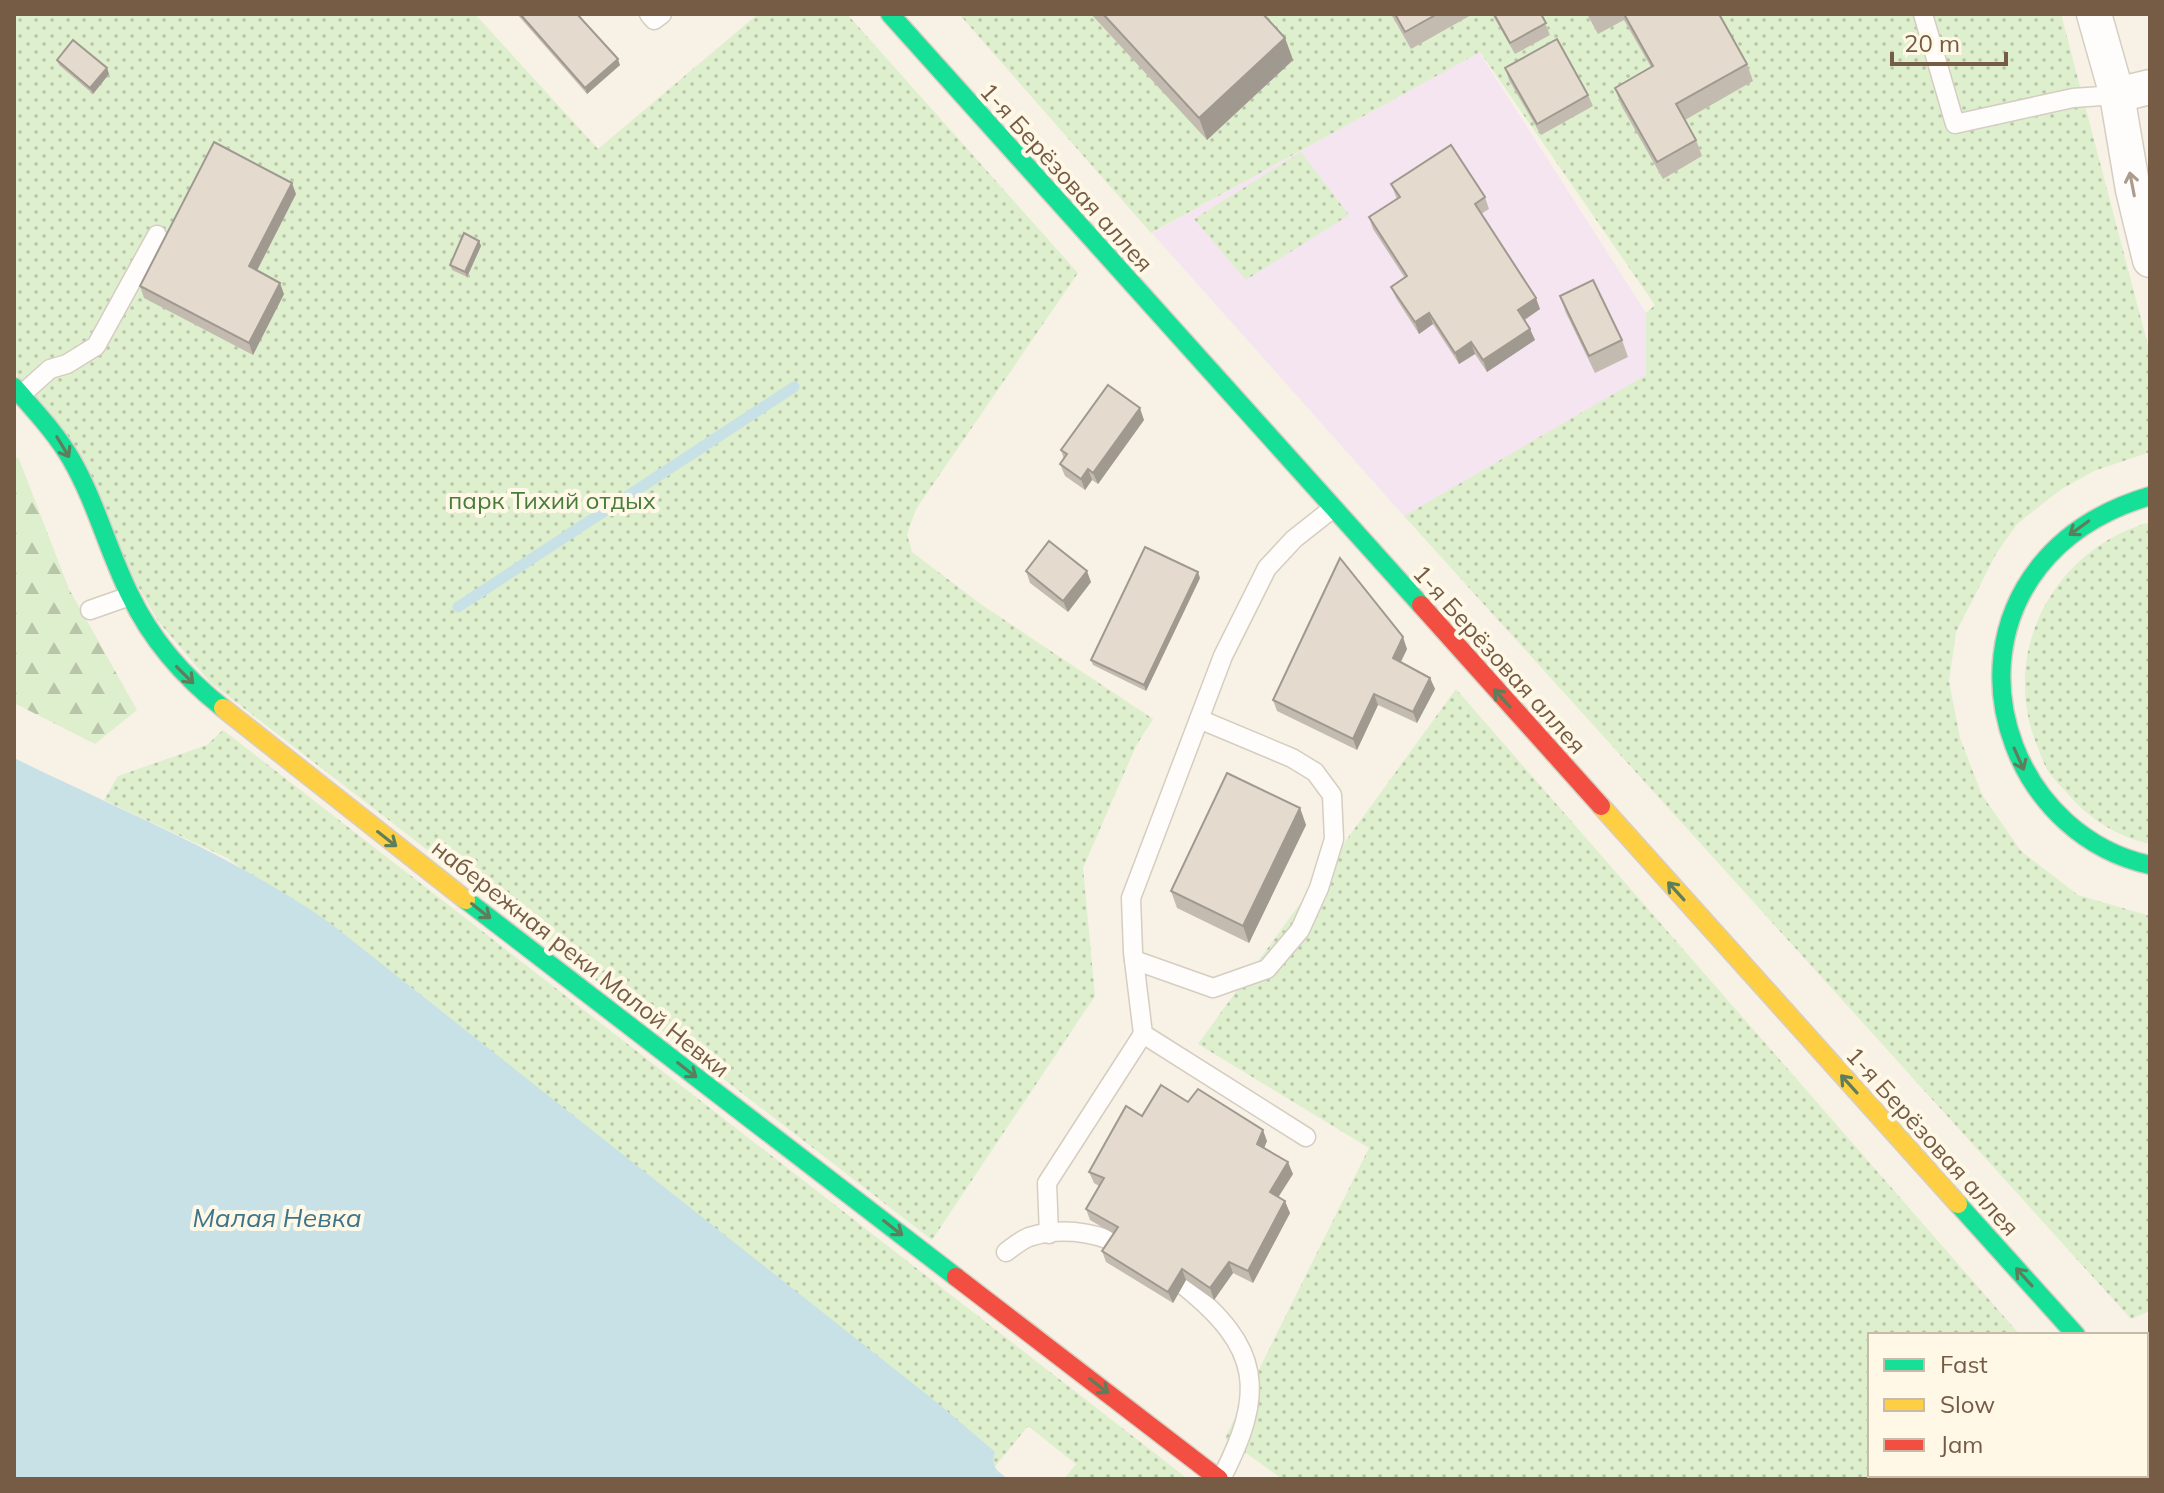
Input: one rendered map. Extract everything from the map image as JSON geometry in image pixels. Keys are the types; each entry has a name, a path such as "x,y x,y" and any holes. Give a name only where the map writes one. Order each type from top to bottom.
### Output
{"street":[{"name":"1-я Берёзовая аллея","path":"890,14 2074,1333"},
{"path":"2094,14 2117,95 2133,190 2150,260"},
{"path":"2117,95 2150,87"},
{"name":"набережная реки Малой Невки","path":"17,391 54,431 77,469 130,596 154,638 179,670 211,699 419,864 1220,1479"},
{"path":"2150,496 2118,506 2089,521 2063,540 2042,563 2025,587 2013,614 2004,643 2001,673 2002,702 2008,732 2021,767 2041,797 2066,824 2100,848 2150,865"}],"lane":[{"path":"649,14 654,20 662,14"},
{"path":"1923,14 1955,124 2073,98 2117,95"},
{"path":"17,391 50,369 67,364 96,346 157,235"},
{"path":"1049,1234 1047,1183 1143,1034 1134,960 1131,898 1223,656 1267,568 1294,539 1332,509"},
{"path":"90,610 130,596"},
{"path":"1134,960 1213,988 1267,969 1300,930 1319,888 1334,839 1332,795 1315,772 1292,758 1199,719"},
{"path":"1143,1034 1306,1137"},
{"path":"1006,1252 1028,1237 1071,1230 1119,1244"},
{"path":"1183,1285 1232,1329 1250,1372 1249,1414 1238,1448 1220,1479"}],"shaded area":[{"path":"1479,52 1646,313 1646,376 1404,516 1152,233"}],"green space":[{"name":"парк Тихий отдых","path":"14,14 475,14 598,149 758,14 847,14 1078,273 916,509 907,534 912,552 982,605 1153,719 1136,746 1083,868 1095,996 932,1240 210,682 158,621 14,370"},
{"path":"959,14 2061,14 2150,353 2150,452 2094,471 2060,490 2017,524 1996,554 1956,632 1949,681 1960,738 1982,795 2021,851 2078,895 2150,916 2150,1311 2131,1319 1404,516 1646,375 1646,313 1655,305 1480,52 1151,233"},
{"path":"1301,152 1349,215 1246,280 1194,219"},
{"path":"14,456 19,459 69,589 137,710 95,744 14,703"},
{"path":"2150,522 2150,844 2116,832 2095,819 2048,771 2036,743 2027,708 2025,673 2031,639 2044,607 2063,579 2087,555 2116,535"},
{"path":"1456,689 2018,1333 1868,1333 1868,1477 1978,1477 1282,1479 1225,1438 1369,1148 1198,1044"},
{"path":"223,730 1188,1479 1064,1479 1076,1464 1028,1426 994,1468 992,1459 229,859 104,800 118,776 207,745"}],"water":[{"name":"Малая Невка","path":"14,758 215,854 330,923 940,1405 995,1452 993,1461 996,1468 1008,1479 14,1479"}],"building":[{"path":"520,14 577,14 618,59 585,88"},
{"path":"1103,14 1263,14 1285,38 1199,118"},
{"path":"1395,14 1437,14 1405,32"},
{"path":"1494,14 1541,14 1546,23 1510,43"},
{"path":"1624,14 1719,14 1747,64 1676,104 1696,140 1657,162 1615,88 1653,66"},
{"path":"1557,39 1588,95 1537,124 1505,68"},
{"path":"73,40 107,68 90,88 57,60"},
{"path":"214,142 292,183 249,266 280,283 249,343 140,286"},
{"path":"1451,145 1485,197 1475,204 1536,298 1518,310 1530,329 1483,360 1471,342 1455,353 1429,313 1415,322 1391,287 1407,276 1369,217 1400,197 1391,184"},
{"path":"464,233 479,241 465,272 450,265"},
{"path":"1593,280 1622,340 1589,356 1560,296"},
{"path":"1108,385 1140,408 1093,473 1088,469 1081,479 1060,464 1067,454 1061,450"},
{"path":"1049,541 1087,571 1063,601 1026,571"},
{"path":"1145,547 1198,572 1144,685 1091,660"},
{"path":"1340,558 1403,637 1393,658 1430,678 1413,712 1374,694 1353,739 1273,700"},
{"path":"1227,773 1300,808 1243,926 1171,891"},
{"path":"1161,1085 1188,1102 1198,1089 1263,1130 1257,1144 1288,1162 1270,1192 1285,1201 1248,1271 1229,1262 1210,1288 1182,1269 1168,1292 1102,1251 1118,1227 1086,1209 1104,1178 1089,1172 1126,1106 1142,1116"}],"waterway":[{"path":"458,607 794,387"}],"traffic: fast":[{"path":"890,14 1421,605"},
{"path":"14,387 52,431 71,459 88,492 122,578 148,627 182,671 223,708"},
{"path":"2150,496 2118,507 2089,522 2050,554 2014,609 2003,655 2003,701 2014,746 2036,787 2066,822 2104,849 2150,865"},
{"path":"466,900 956,1277"},
{"path":"1958,1204 2074,1333"}],"traffic: slow":[{"path":"223,708 466,900"},
{"path":"1601,806 1958,1204"}],"traffic: jam":[{"path":"1421,605 1601,806"},
{"path":"956,1277 1219,1479"}]}
